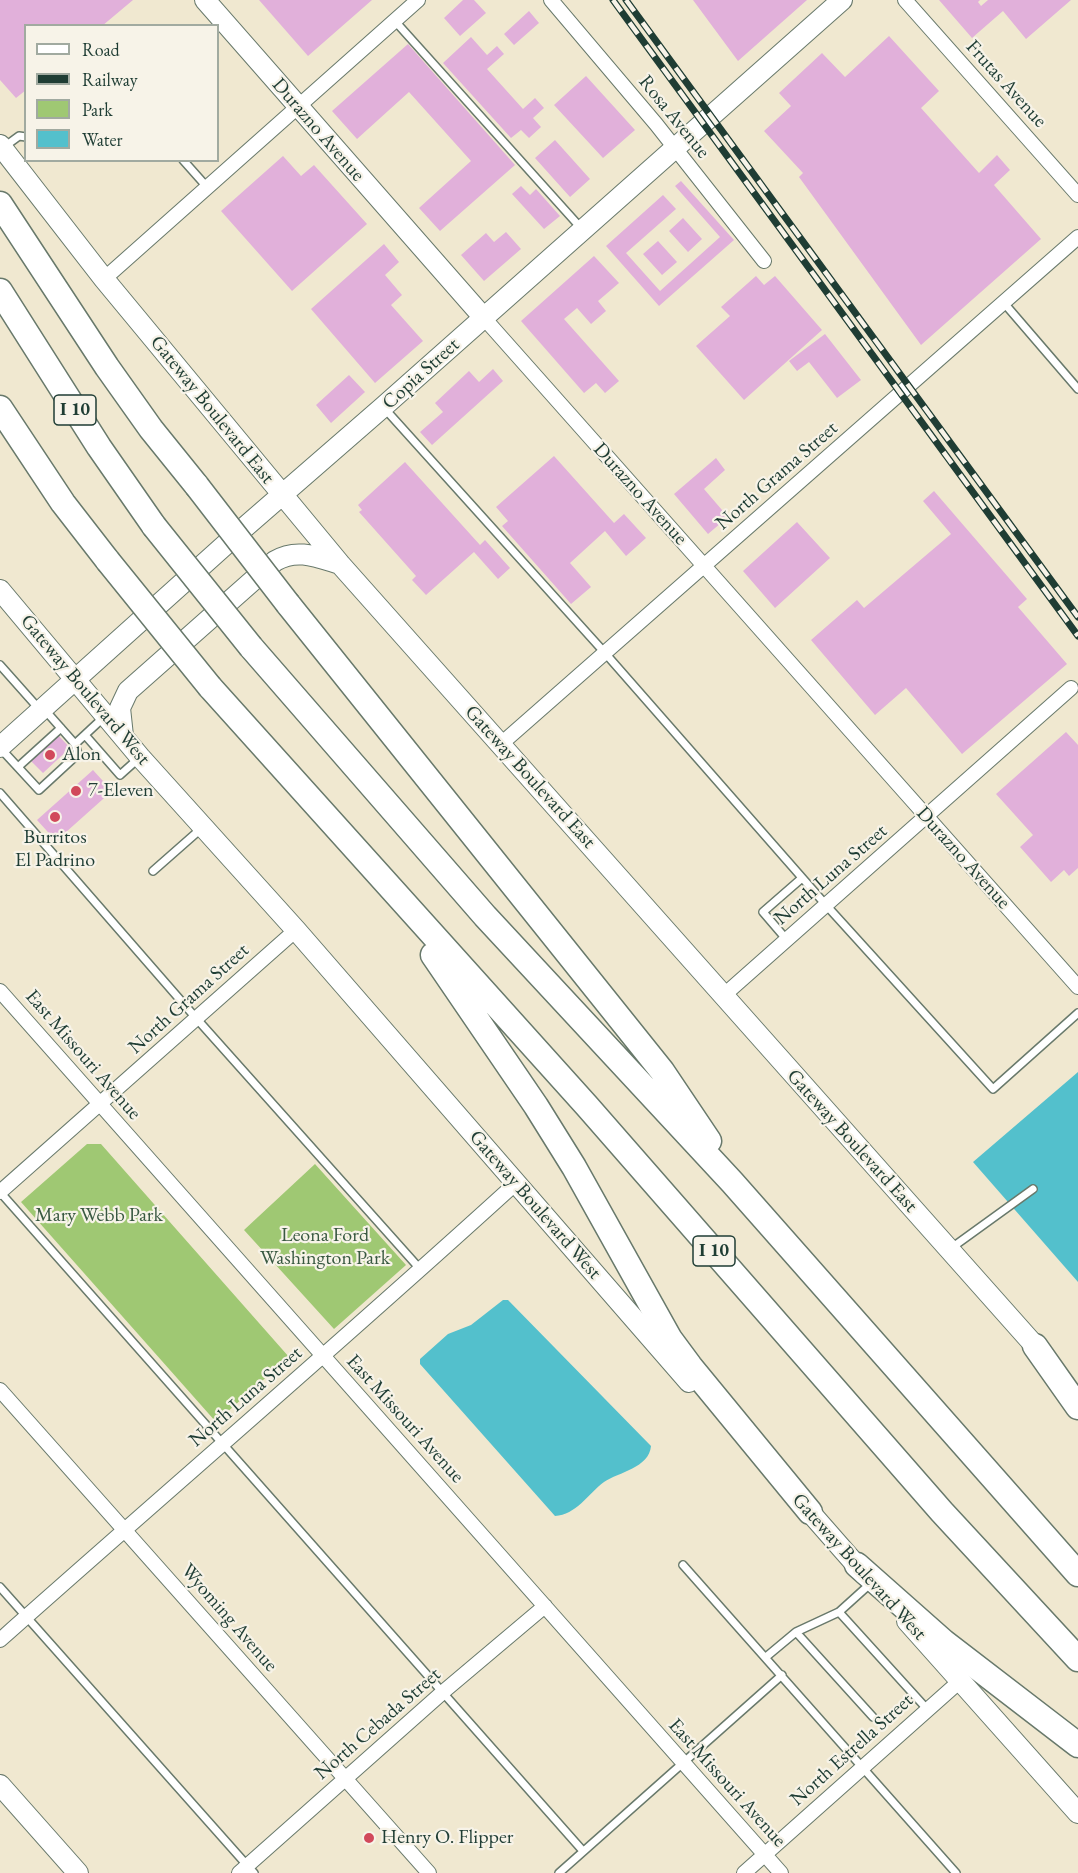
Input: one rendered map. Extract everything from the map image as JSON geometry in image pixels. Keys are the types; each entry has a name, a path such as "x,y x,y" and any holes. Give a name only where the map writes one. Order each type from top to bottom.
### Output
{"highway":[{"path":"0,204 78,324 151,429 662,1071 702,1128 732,1182"},
{"name":"I 10","path":"0,291 87,429 154,526 251,647 485,916 732,1182 1078,1574"},
{"name":"I 10","path":"0,403 6,416 63,503 210,687 587,1106 942,1512 1078,1659"},
{"path":"350,842 455,985 536,1106 574,1167 662,1326 680,1353 810,1512"},
{"path":"1035,1346 1078,1407"},
{"path":"865,1574 944,1642 1078,1745"}],"main road":[{"name":"Durazno Avenue","path":"205,0 483,318"},
{"name":"Copia Street","path":"0,747 842,0"},
{"name":"Gateway Boulevard East","path":"1,147 104,279 340,564 1078,1394"},
{"path":"123,737 120,708 128,691 275,561 290,554 299,553 340,564"},
{"name":"Gateway Boulevard West","path":"0,590 140,757 296,930 702,1396 742,1436 1078,1813"},
{"path":"0,1785 78,1873"}],"street":[{"path":"104,279 417,0"},
{"name":"Rosa Avenue","path":"551,0 675,148 764,261"},
{"name":"Frutas Avenue","path":"905,0 1078,195"},
{"name":"North Grama Street","path":"501,744 1078,237"},
{"name":"Durazno Avenue","path":"483,318 1078,987"},
{"name":"North Luna Street","path":"723,996 1071,688"},
{"name":"North Grama Street","path":"0,1192 296,930"},
{"name":"East Missouri Avenue","path":"0,991 781,1873"},
{"name":"North Luna Street","path":"0,1640 222,1442 323,1357 516,1183"},
{"name":"Wyoming Avenue","path":"0,1390 429,1873"},
{"name":"North Cebada Street","path":"247,1870 442,1692 545,1606"},
{"name":"North Estrella Street","path":"744,1873 960,1681"}],"lane":[{"path":"394,20 582,230"},
{"path":"1,147 20,136 24,137"},
{"path":"185,162 207,186"},
{"path":"1004,303 1078,388"},
{"path":"383,408 605,653 826,905 993,1089 1078,1013"},
{"path":"0,665 61,728 75,744 78,754 39,790 0,747"},
{"path":"75,744 106,716"},
{"path":"18,767 61,728"},
{"path":"85,735 120,775 140,757"},
{"path":"0,793 196,1018 421,1270"},
{"path":"153,871 203,827"},
{"path":"787,940 763,912 802,878"},
{"path":"949,1250 1033,1189"},
{"path":"0,1192 584,1851"},
{"path":"683,1565 956,1873"},
{"path":"766,1657 796,1632 839,1612 865,1574"},
{"path":"0,1587 247,1870"},
{"path":"839,1612 927,1709"},
{"path":"796,1632 873,1717"},
{"path":"559,1873 782,1675"}],"green space":[{"name":"Mary Webb Park","path":"87,1144 101,1144 289,1357 216,1422 21,1202"},
{"name":"Leona Ford Washington Park","path":"315,1164 406,1265 334,1329 244,1230"}],"water":[{"path":"1078,1072 1078,1282 973,1162"},
{"path":"503,1300 508,1300 651,1446 645,1460 610,1478 576,1508 562,1515 555,1516 420,1364 420,1359 448,1334 471,1325"}],"building":[{"path":"0,0 133,0 104,24 24,24 24,92 16,98 0,80"},
{"path":"259,0 372,0 308,56"},
{"path":"463,0 474,0 486,13 460,36 444,18"},
{"path":"693,0 807,0 738,61"},
{"path":"939,0 980,0 978,2 981,6 988,0 1071,0 1026,39 1003,11 972,38"},
{"path":"529,11 539,23 514,45 504,34"},
{"path":"889,36 939,91 921,108 979,173 997,155 1010,170 994,185 1041,239 921,345 799,177 803,173 764,131 791,106 779,93 822,53 845,77"},
{"path":"471,37 487,55 497,46 504,54 487,69 523,109 535,98 544,108 533,118 541,127 529,138 521,130 511,138 443,63"},
{"path":"408,44 515,165 440,231 419,208 471,161 409,92 357,139 332,111"},
{"path":"586,76 635,130 603,158 554,105"},
{"path":"555,140 590,179 570,197 535,158"},
{"path":"283,156 301,176 314,165 367,224 292,291 221,211"},
{"path":"681,181 734,240 659,306 606,246 663,195 676,209 626,253 660,291 720,237 675,186"},
{"path":"521,186 530,195 536,189 560,216 544,229 512,194"},
{"path":"683,218 702,239 688,252 669,231"},
{"path":"506,232 521,249 484,281 461,255 486,233 494,242"},
{"path":"658,241 677,262 662,275 643,254"},
{"path":"384,244 399,262 385,275 402,295 391,305 423,341 375,383 311,309"},
{"path":"594,256 619,283 598,301 606,311 591,324 577,308 564,319 619,381 605,393 596,383 584,393 521,321"},
{"path":"756,276 764,285 775,276 822,330 744,400 696,346 730,316 721,307"},
{"path":"825,334 861,380 837,398 809,362 797,371 789,361"},
{"path":"493,369 503,381 432,445 420,432 443,412 435,403 469,371 479,382"},
{"path":"349,375 365,392 331,423 316,405"},
{"path":"554,456 614,523 624,514 646,538 626,556 605,531 570,563 591,587 571,604 502,526 508,521 496,507"},
{"path":"716,458 725,470 704,489 728,517 708,534 674,494"},
{"path":"405,462 480,545 485,540 510,568 498,579 474,552 426,595 412,580 416,576 359,512 362,510 358,505"},
{"path":"934,491 1027,599 1018,607 1067,664 962,754 906,688 875,715 811,640 857,600 864,608 951,534 923,501"},
{"path":"797,522 830,558 775,608 743,571"},
{"path":"1066,732 1078,745 1078,868 1069,876 1064,870 1051,882 1020,847 1033,835 996,794"},
{"path":"58,735 70,748 43,773 30,760"},
{"path":"93,770 112,791 56,841 37,820"}],"railway":[{"path":"613,0 1078,636"},
{"path":"626,0 1078,617"}],"place":[{"name":"Alon","path":"50,755"},
{"name":"7-Eleven","path":"76,791"},
{"name":"Burritos El Padrino","path":"55,817"},
{"name":"Henry O. Flipper","path":"369,1838"}]}
